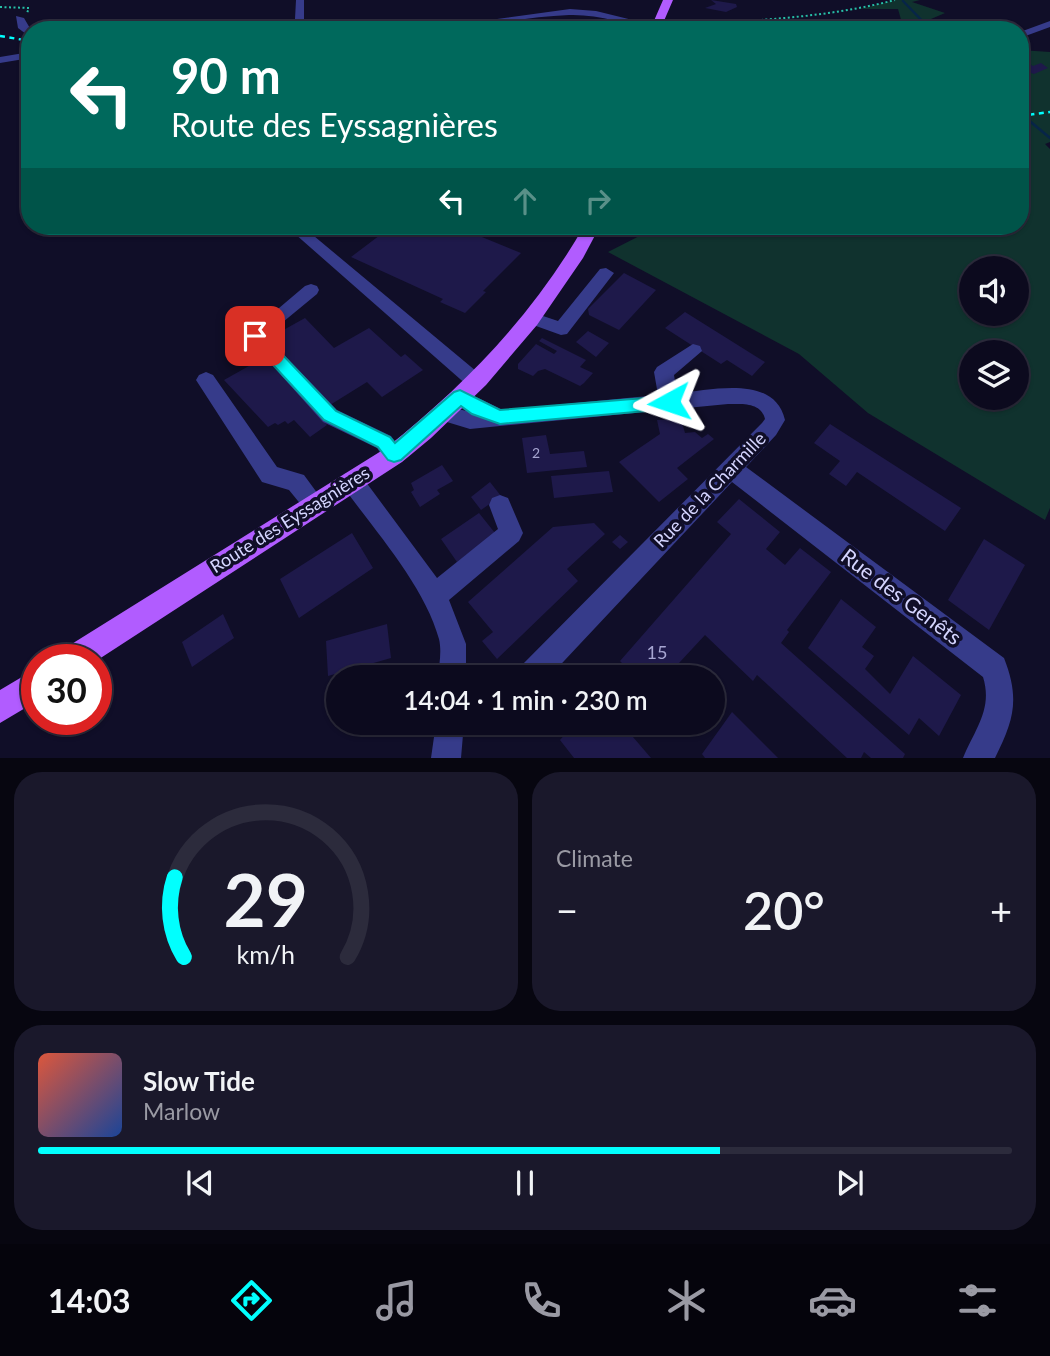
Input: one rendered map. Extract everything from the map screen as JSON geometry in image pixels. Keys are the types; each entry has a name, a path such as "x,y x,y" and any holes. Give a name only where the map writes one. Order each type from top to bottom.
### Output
{"main road":[{"path":"658,21 668,0"},
{"name":"Route des Eyssagnières","path":"97,644 394,454 460,397 531,318 572,263 587,235"},
{"path":"0,708 21,694"}],"street":[{"path":"299,21 300,0"},
{"path":"561,21 570,12"},
{"path":"496,21 570,12 639,21"},
{"path":"19,18 21,23"},
{"path":"1029,32 1050,24"},
{"path":"0,60 21,56"},
{"path":"302,235 460,397"},
{"path":"531,318 561,329 606,273"},
{"path":"311,290 255,336 330,416 384,442 394,454"},
{"path":"669,402 664,372 693,351"},
{"path":"206,380 270,475 296,482 315,505"},
{"name":"Rue de la Charmille","path":"460,397 470,421 669,402 754,397 770,404 775,421 542,665"},
{"name":"Rue des Genêts","path":"731,468 994,668 1001,687 1001,713 978,758"},
{"path":"352,481 433,596 453,642 452,665"},
{"path":"433,596 511,533 500,505"},
{"path":"446,758 451,735"}],"path":[{"path":"707,21 806,17 860,9 895,0"}],"green space":[{"path":"895,0 920,0 912,2 945,13 931,19 933,21 901,21 898,9 860,9"},
{"path":"1029,51 1050,52 1050,142 1045,144 1050,149 1050,508 1045,520 868,413 799,354 608,252 641,235 1029,235"}],"building":[{"path":"711,0 736,4 737,7 726,12 705,8 716,4"},
{"path":"1041,63 1048,68 1034,74 1029,72 1029,64 1033,66"},
{"path":"380,235 477,235 521,253 465,313 440,302 443,299 351,257"},
{"path":"624,273 656,290 619,330 589,315 588,309"},
{"path":"685,312 765,362 752,376 727,360 721,364 665,328"},
{"path":"305,318 334,348 369,328 401,357 405,354 423,370 382,397 367,382 330,405 269,338"},
{"path":"588,331 609,343 596,357 576,342"},
{"path":"542,338 586,360 580,367 593,373 580,386 545,369 533,376 518,369 518,364 536,344 554,354 557,351 539,341"},
{"path":"265,357 327,425 310,437 294,420 288,424 285,421 268,427 224,380"},
{"path":"681,419 685,433 695,432 702,438 708,434 714,439 677,468 688,479 659,502 619,462 660,434 657,420"},
{"path":"830,424 961,508 945,531 857,472 846,486 829,474 840,461 814,443"},
{"path":"546,435 550,454 584,451 587,467 527,473 522,438"},
{"path":"442,465 453,481 437,490 440,494 420,507 411,492 414,490 411,483"},
{"path":"609,471 613,492 554,498 551,476"},
{"path":"490,482 501,496 481,510 471,497"},
{"path":"739,499 780,532 766,549 785,565 800,548 831,572 787,630 789,632 781,643 905,754 903,758 871,758 864,752 861,758 847,758 757,675 753,681 705,635 677,665 624,665 620,661 731,534 717,522"},
{"path":"479,513 495,533 457,562 441,539"},
{"path":"594,523 605,534 567,569 578,581 497,659 482,641 493,632 468,602 553,527"},
{"path":"352,533 373,568 299,618 280,579"},
{"path":"620,535 628,542 620,549 612,542"},
{"path":"984,539 1025,565 989,630 948,600"},
{"path":"841,599 876,627 862,647 874,656 865,669 890,694 913,656 961,695 939,736 919,718 909,735 808,648"},
{"path":"223,614 234,638 192,667 182,642"},
{"path":"387,624 391,658 366,665 327,665 326,641"},
{"path":"732,712 778,758 705,758 702,754 716,735 725,735 725,722"},
{"path":"564,735 631,735 651,758 574,758 560,740"}],"waterway":[{"path":"903,1 922,21"},
{"path":"1029,120 1050,138"}],"railway":[{"path":"0,36 21,40"},
{"path":"1029,115 1050,112"}],"route":[{"path":"255,336 330,416 384,442 394,454 460,397 486,413 500,417 669,402"}]}
